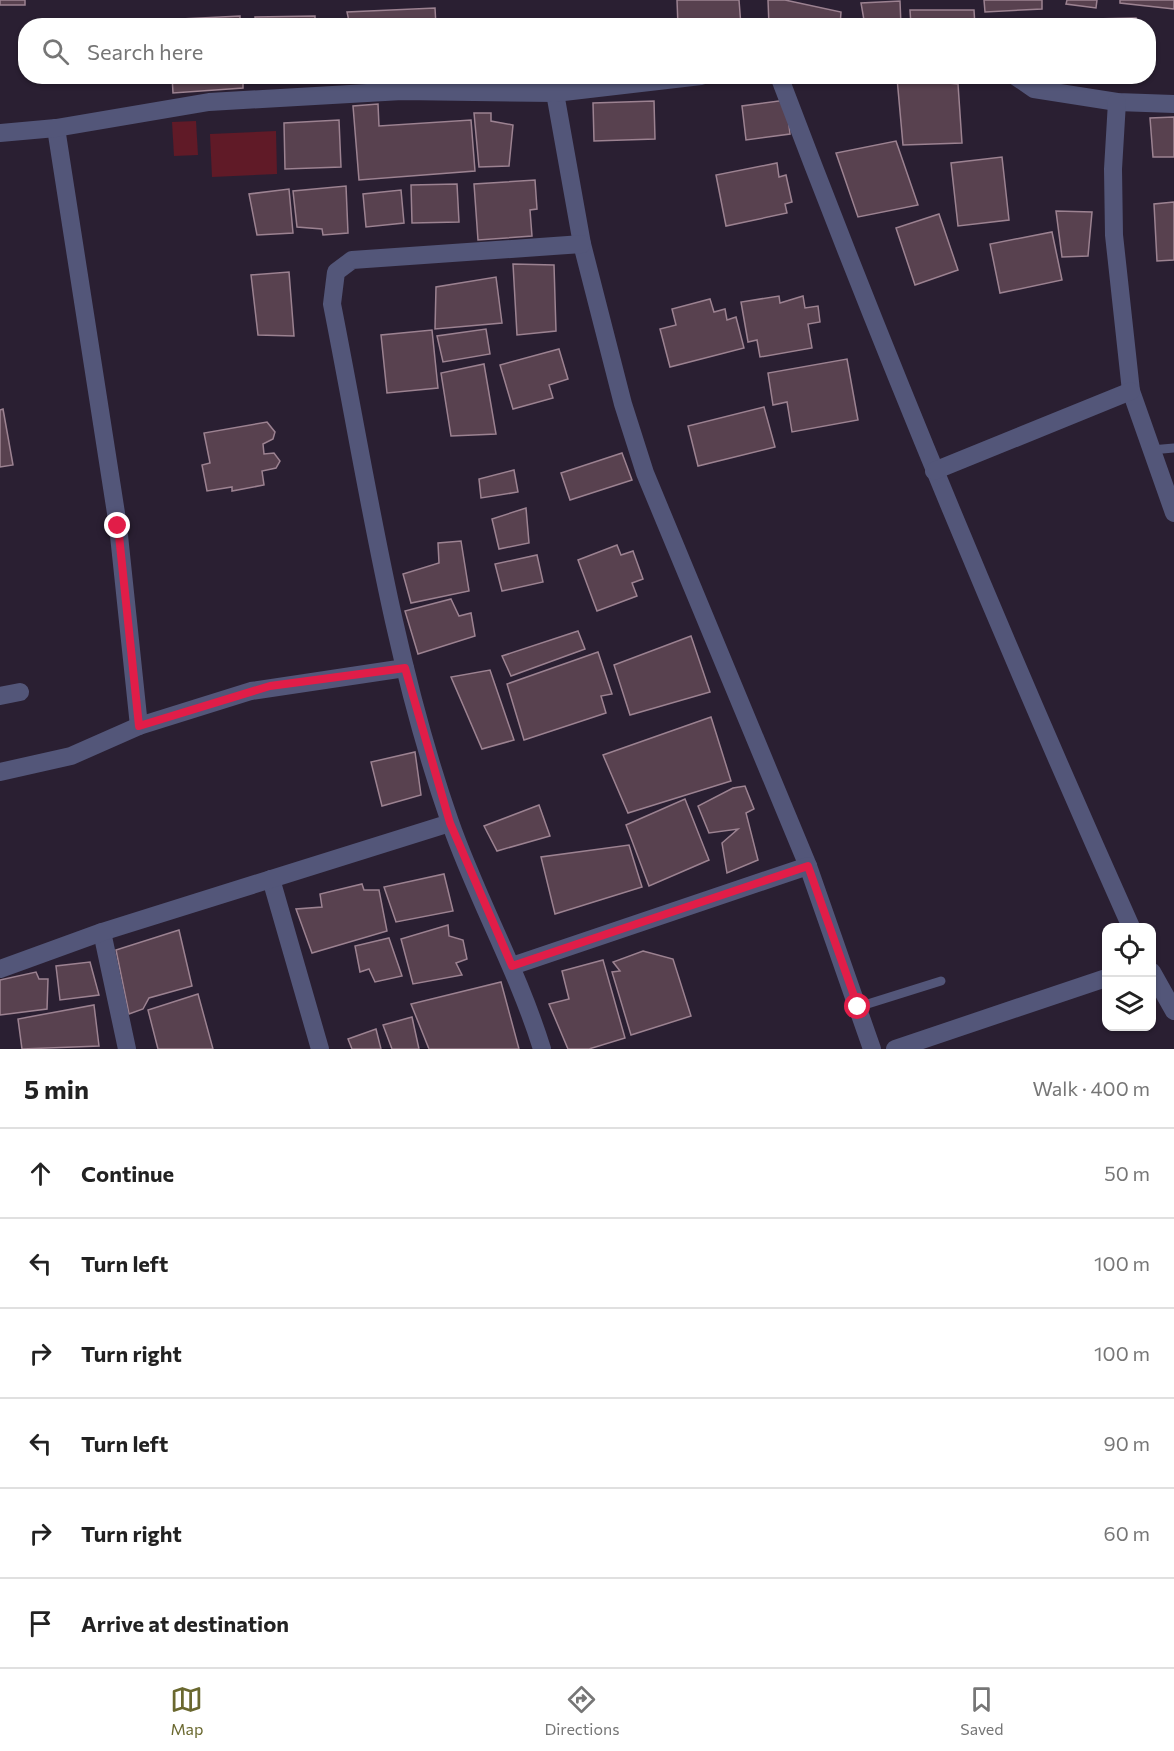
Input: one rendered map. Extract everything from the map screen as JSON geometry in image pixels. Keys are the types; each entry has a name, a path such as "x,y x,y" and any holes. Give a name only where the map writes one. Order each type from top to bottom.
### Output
{"street":[{"path":"0,133 56,128 209,102 402,91 555,93 632,84"},
{"path":"782,84 934,471 1049,744 1129,923"},
{"path":"1027,84 1034,89 1117,102 1174,104"},
{"path":"555,93 582,244 623,404 645,473 808,866 872,1049"},
{"path":"1117,102 1113,169 1114,235 1131,391 1174,513"},
{"path":"56,128 118,526 139,726"},
{"path":"542,1049 512,966 450,823 405,668 332,304 336,272 352,260 582,244"},
{"path":"934,471 1131,391"},
{"path":"0,772 71,756 139,726 270,686 405,668"},
{"path":"0,696 20,692"},
{"path":"0,969 102,932 450,823"},
{"path":"512,966 808,866"},
{"path":"271,879 320,1049"},
{"path":"102,932 128,1049"},
{"path":"1155,977 1174,1011"},
{"path":"895,1049 1102,980"}],"lane":[{"path":"1151,450 1174,448"},
{"path":"858,1007 941,981"}],"shaded area":[{"path":"196,121 198,155 174,156 172,122"},
{"path":"276,131 277,174 212,177 210,134"}],"building":[{"path":"0,0 25,0 25,5 0,5"},
{"path":"677,0 739,0 740,18 678,18"},
{"path":"768,0 785,0 841,12 841,18 769,18"},
{"path":"984,0 1042,0 1042,9 985,12"},
{"path":"1067,0 1097,0 1096,8 1066,4"},
{"path":"1120,0 1174,0 1174,9 1120,3"},
{"path":"900,1 901,18 864,18 861,3"},
{"path":"435,8 436,18 348,18 347,12"},
{"path":"910,10 974,10 974,18 910,18"},
{"path":"240,16 240,18 201,18"},
{"path":"315,16 315,18 255,18"},
{"path":"172,84 243,84 243,88 173,93"},
{"path":"898,84 958,84 962,143 903,145"},
{"path":"786,100 790,134 746,140 742,106"},
{"path":"654,101 655,139 594,141 593,103"},
{"path":"378,104 379,126 471,120 475,171 359,180 353,106"},
{"path":"474,113 491,113 491,121 513,125 509,166 479,167"},
{"path":"1174,117 1174,157 1153,157 1150,118"},
{"path":"339,120 341,167 285,169 284,123"},
{"path":"896,141 918,205 858,217 836,153"},
{"path":"1002,157 1009,220 958,226 951,163"},
{"path":"777,163 779,177 786,175 792,202 785,204 787,213 726,226 716,175"},
{"path":"535,180 537,209 530,210 532,236 478,240 474,184"},
{"path":"457,184 459,222 412,223 411,185"},
{"path":"346,186 348,233 323,235 322,229 297,227 293,191"},
{"path":"289,189 293,233 257,235 249,194"},
{"path":"401,190 404,223 366,227 363,194"},
{"path":"1174,202 1174,260 1157,261 1154,204"},
{"path":"1056,211 1092,212 1088,256 1062,257"},
{"path":"939,214 958,270 915,285 896,228"},
{"path":"1052,232 1062,280 1000,293 990,244"},
{"path":"513,264 554,265 556,331 517,335"},
{"path":"289,272 294,336 258,335 251,275"},
{"path":"496,277 502,323 435,329 436,287"},
{"path":"779,296 780,303 803,296 805,308 818,306 820,322 808,324 812,348 760,357 757,340 748,342 741,302"},
{"path":"710,299 714,312 725,309 727,320 736,317 744,348 670,367 660,329 676,325 672,309"},
{"path":"486,329 490,354 443,362 437,336"},
{"path":"432,330 438,388 387,393 381,335"},
{"path":"559,349 568,379 549,385 553,398 513,409 500,365"},
{"path":"847,359 858,420 792,432 787,402 773,405 768,373"},
{"path":"484,364 496,434 451,436 441,373"},
{"path":"764,407 775,447 698,466 688,426"},
{"path":"3,409 13,465 0,467 0,410"},
{"path":"267,422 275,432 273,439 263,444 264,454 274,453 280,461 276,468 262,471 264,485 232,491 232,487 207,491 202,465 210,463 204,433"},
{"path":"622,453 632,480 570,500 561,473"},
{"path":"514,470 518,492 481,498 479,479"},
{"path":"526,508 529,543 499,549 492,519"},
{"path":"461,541 469,591 411,603 403,574 439,563 438,543"},
{"path":"617,545 621,555 633,551 643,579 632,583 637,596 597,611 578,560"},
{"path":"537,555 543,582 502,591 495,564"},
{"path":"451,599 459,616 471,613 475,636 418,654 405,611"},
{"path":"578,631 585,649 511,676 502,656"},
{"path":"691,636 710,692 630,715 614,665"},
{"path":"598,652 612,694 601,696 606,713 524,740 507,684"},
{"path":"490,670 514,740 482,749 451,677"},
{"path":"711,717 731,781 628,813 603,755"},
{"path":"415,752 421,795 382,806 371,762"},
{"path":"745,786 754,809 746,813 758,860 727,873 722,843 738,829 709,833 698,806 733,788"},
{"path":"685,799 709,860 649,886 626,825"},
{"path":"539,805 550,836 497,851 484,826"},
{"path":"629,845 642,887 555,914 541,857"},
{"path":"444,874 453,911 396,922 384,887"},
{"path":"362,884 364,890 379,890 387,931 312,953 296,909 322,907 320,894"},
{"path":"448,925 449,936 463,940 467,959 456,963 462,975 413,984 401,939"},
{"path":"179,930 192,986 149,998 143,1009 129,1014 116,950"},
{"path":"389,938 402,976 375,982 369,969 360,972 355,946"},
{"path":"643,951 673,959 691,1016 631,1035 612,972 620,971 613,962"},
{"path":"603,960 625,1038 589,1049 568,1049 549,1004 569,999 562,971"},
{"path":"90,962 99,995 60,1000 56,966"},
{"path":"36,972 39,979 48,979 47,1009 0,1015 0,980"},
{"path":"501,982 519,1049 429,1049 411,1004"},
{"path":"198,994 213,1049 158,1049 148,1010"},
{"path":"94,1005 99,1046 22,1049 18,1019"},
{"path":"412,1017 419,1049 392,1049 383,1025"},
{"path":"376,1029 381,1049 352,1049 348,1039"}],"route":[{"path":"118,526 139,726 208,703 270,686 405,668 450,823 512,966 808,866 858,1007"}]}
